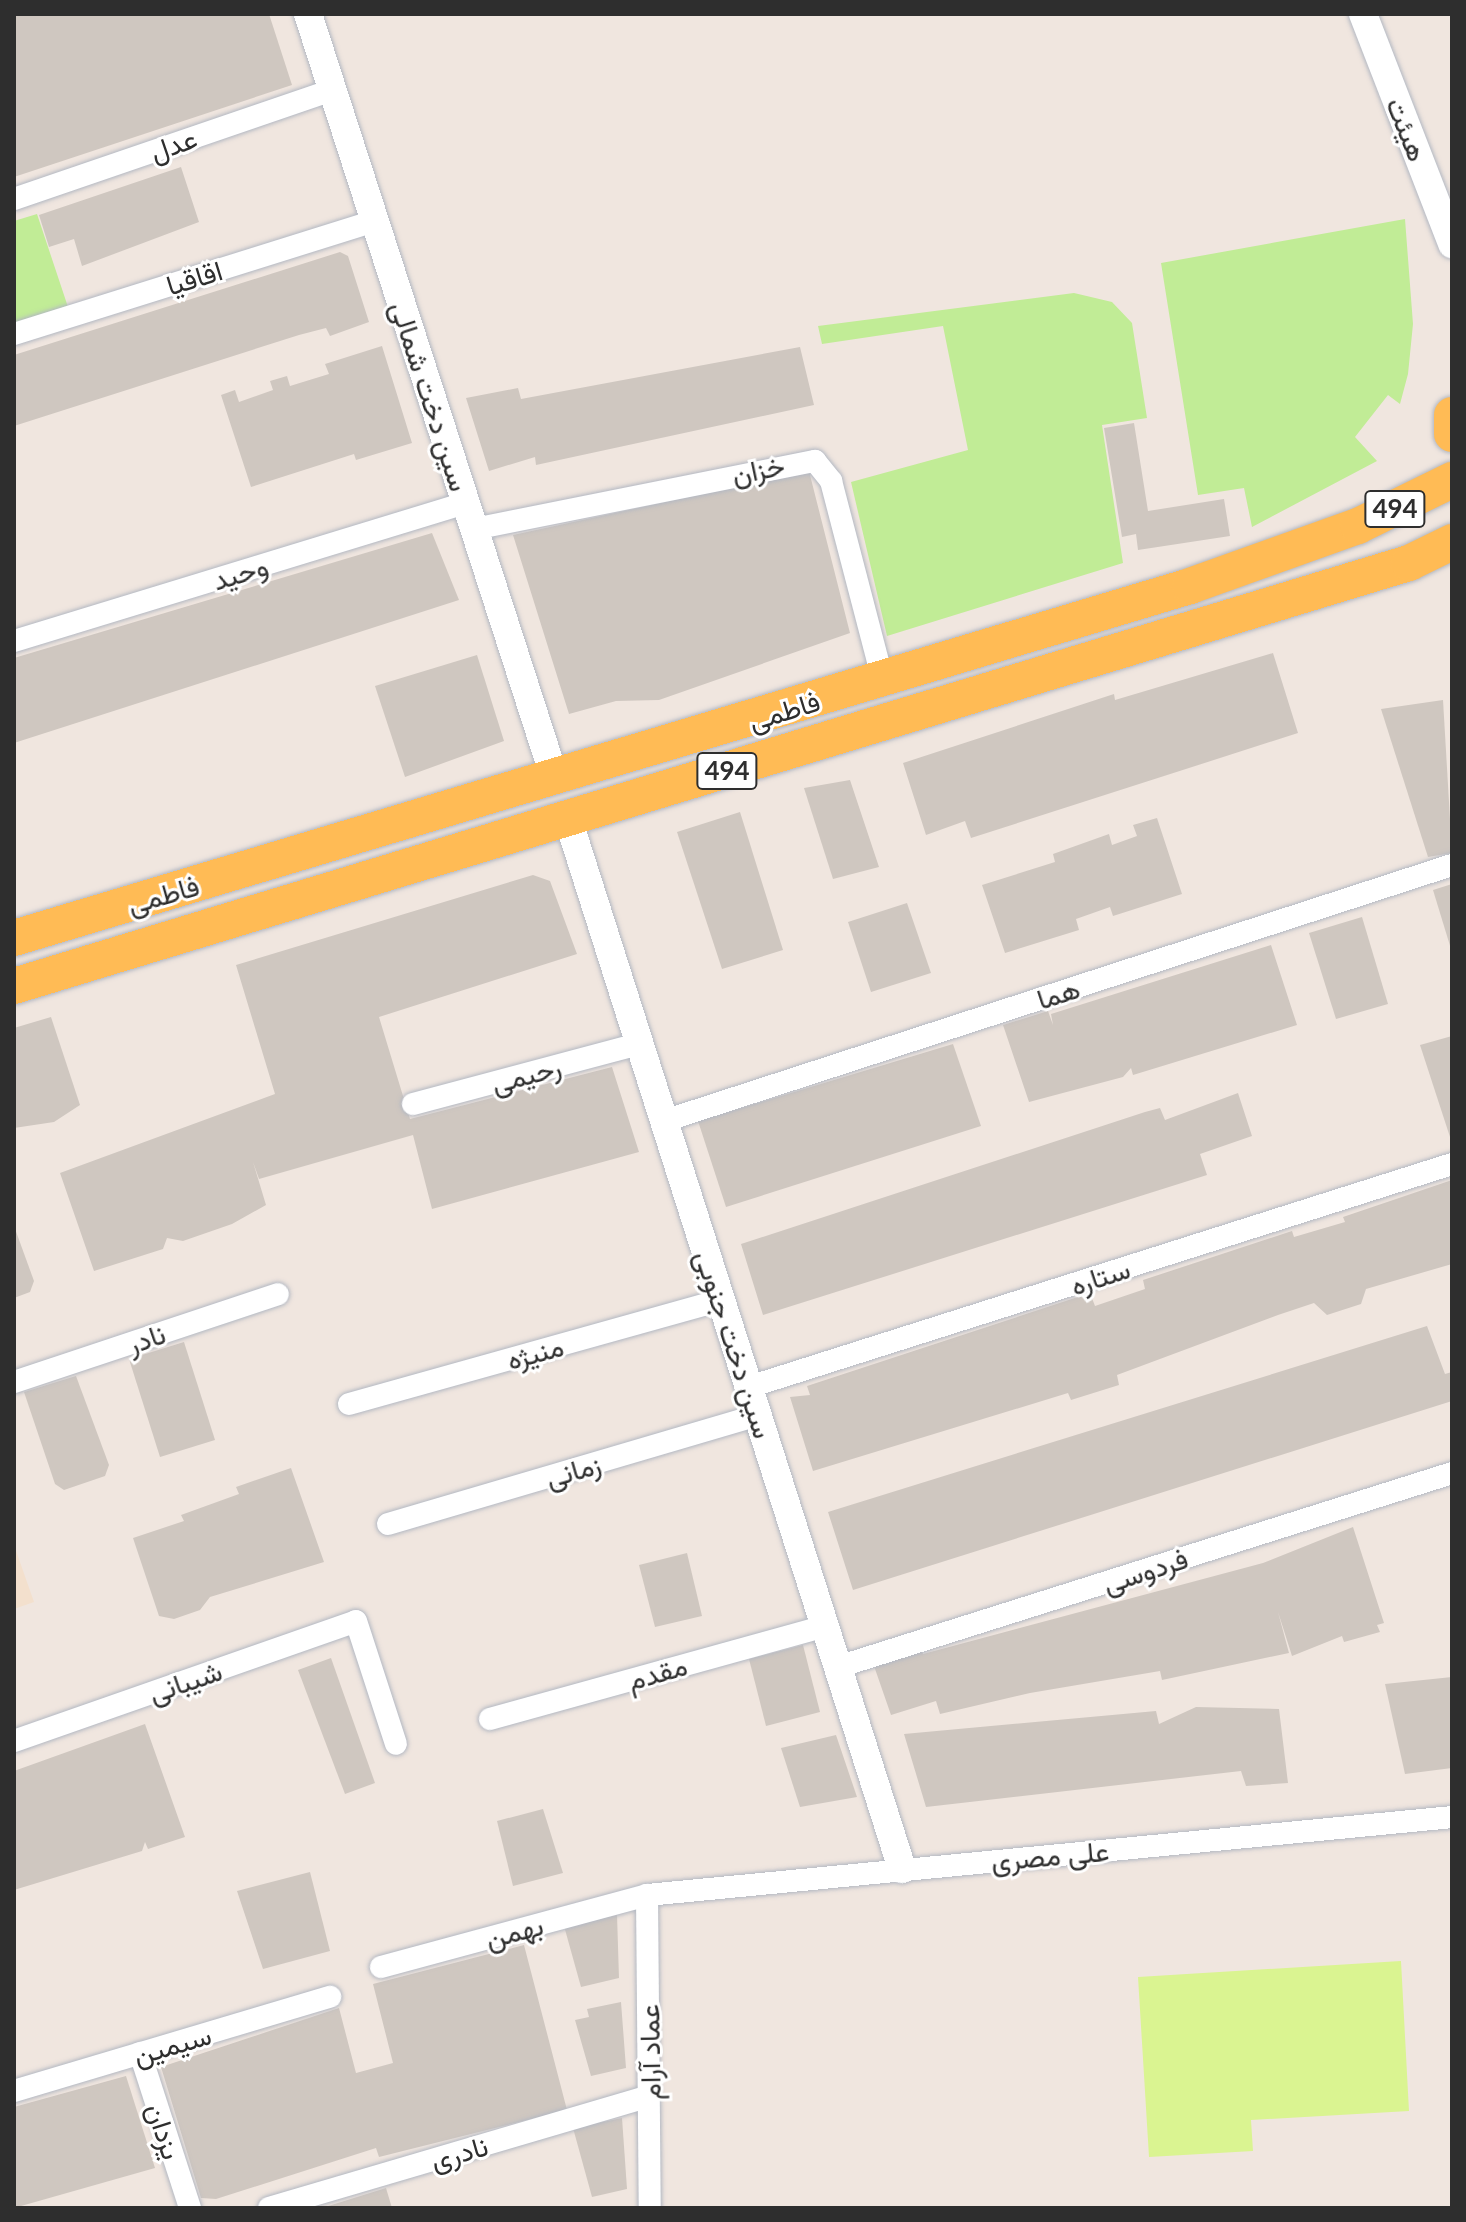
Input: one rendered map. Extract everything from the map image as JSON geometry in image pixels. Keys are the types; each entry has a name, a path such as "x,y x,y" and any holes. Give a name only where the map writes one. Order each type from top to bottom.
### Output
{"main road":[{"path":"1452,415 1452,434"},
{"name":"فاطمی","path":"14,938 555,779 1263,562 1452,480"},
{"name":"فاطمی","path":"14,986 1409,563 1452,542"},
{"path":"555,779 568,819"}],"street":[{"name":"سین دخت شمالی","path":"308,14 555,779"},
{"name":"هیئت","path":"1363,14 1452,244"},
{"name":"عدل","path":"14,199 332,90"},
{"name":"اقاقیا","path":"14,334 374,221"},
{"name":"خزان","path":"470,516 815,461 831,481 883,680"},
{"name":"وحید","path":"14,641 470,516"},
{"name":"سین دخت جنوبی","path":"568,819 902,1869"},
{"name":"هما","path":"664,1121 1452,865"},
{"name":"رحیمی","path":"413,1104 639,1044"},
{"name":"ستاره","path":"749,1387 1452,1164"},
{"name":"نادر","path":"14,1382 278,1294"},
{"name":"منیژه","path":"349,1404 721,1300"},
{"name":"زمانی","path":"388,1524 758,1415"},
{"name":"فردوسی","path":"838,1667 1452,1473"},
{"name":"شیبانی","path":"14,1741 356,1621 396,1744"},
{"name":"مقدم","path":"490,1719 825,1626"},
{"name":"علی مصری","path":"647,1895 1452,1817"},
{"name":"بهمن","path":"381,1967 647,1895"},
{"name":"عماد آرام","path":"647,1895 650,2208"},
{"name":"سیمین","path":"14,2091 330,1997"},
{"name":"یزدان","path":"140,2053 190,2208"},
{"name":"نادری","path":"269,2208 649,2096"}],"shaded area":[{"path":"14,1545 34,1602 14,1609"}],"green space":[{"path":"37,214 68,307 14,324 14,221"},
{"path":"1405,219 1413,324 1408,374 1400,404 1388,395 1355,437 1377,461 1252,527 1244,488 1198,495 1161,263"},
{"path":"1074,293 1112,302 1132,323 1147,418 1102,425 1123,563 887,636 851,482 968,450 943,326 822,344 818,326"},
{"path":"1401,1961 1409,2111 1251,2120 1253,2151 1149,2157 1138,1977"}],"building":[{"path":"14,14 269,14 292,85 14,177"},
{"path":"181,167 199,222 82,266 74,239 49,247 39,215"},
{"path":"340,252 348,256 369,322 330,336 326,328 299,335 14,426 14,355"},
{"path":"382,346 412,443 356,460 354,454 251,487 221,395 235,390 239,402 273,390 270,381 287,376 290,386 329,374 325,364"},
{"path":"800,347 814,405 536,465 535,457 489,471 466,398 518,388 521,399"},
{"path":"1134,423 1148,511 1224,499 1230,536 1138,550 1136,534 1122,537 1104,428"},
{"path":"809,471 850,633 659,700 616,701 569,714 513,535"},
{"path":"432,533 459,600 14,743 14,658"},
{"path":"1273,653 1298,733 971,838 965,821 926,835 903,763 1114,694 1115,700"},
{"path":"477,655 504,741 405,777 375,686"},
{"path":"1443,700 1452,853 1428,857 1381,709"},
{"path":"850,780 879,867 833,879 804,788"},
{"path":"740,812 783,950 722,969 677,832"},
{"path":"1157,818 1182,894 1113,916 1110,907 1076,919 1079,930 1005,953 982,885 1055,862 1053,854 1109,834 1112,845 1137,836 1133,825"},
{"path":"533,875 550,881 577,954 379,1017 410,1119 612,1067 639,1152 432,1209 413,1135 259,1179 253,1162 266,1205 232,1224 183,1241 167,1238 163,1249 94,1271 60,1173 275,1094 236,965"},
{"path":"1452,884 1452,949 1451,949 1433,890"},
{"path":"907,903 931,973 871,992 848,922"},
{"path":"1362,917 1388,1004 1336,1019 1309,933"},
{"path":"1271,945 1297,1025 1133,1075 1131,1068 1123,1077 1029,1102 1003,1025 1048,1011 1053,1025 1051,1014"},
{"path":"51,1017 80,1105 54,1122 14,1128 14,1028"},
{"path":"1452,1036 1452,1136 1450,1137 1420,1045"},
{"path":"953,1044 981,1126 726,1207 698,1121"},
{"path":"1238,1093 1252,1136 1200,1154 1207,1175 763,1315 741,1244 1145,1112 1160,1108 1165,1120"},
{"path":"1452,1180 1452,1264 1366,1289 1361,1304 1327,1315 1314,1303 1278,1315 1117,1375 1119,1385 1071,1400 1068,1393 813,1471 790,1397 810,1395 807,1386 1090,1293 1095,1306 1145,1289 1143,1280 1292,1231 1294,1237 1345,1222 1343,1217"},
{"path":"14,1226 34,1281 30,1292 14,1298"},
{"path":"1427,1326 1445,1374 1452,1372 1452,1401 853,1590 828,1512"},
{"path":"184,1342 215,1440 160,1457 129,1359"},
{"path":"76,1376 109,1465 105,1476 64,1490 55,1484 24,1392"},
{"path":"291,1468 324,1562 210,1597 200,1610 174,1619 159,1616 133,1538 184,1521 181,1515 239,1494 236,1487"},
{"path":"1353,1527 1384,1623 1377,1625 1380,1632 1344,1642 1342,1636 1292,1656 1278,1612 1289,1653 1162,1680 1160,1671 1030,1693 940,1714 936,1701 891,1715 874,1666 921,1648 923,1654 1263,1563"},
{"path":"687,1553 702,1616 655,1627 639,1565"},
{"path":"803,1645 820,1712 766,1726 749,1659"},
{"path":"331,1658 375,1783 345,1794 298,1670"},
{"path":"1452,1677 1452,1768 1405,1774 1385,1684"},
{"path":"1196,1707 1279,1709 1288,1783 1246,1786 1241,1771 926,1807 904,1734 1156,1711 1159,1724"},
{"path":"145,1724 185,1837 148,1849 145,1842 142,1851 14,1890 14,1771"},
{"path":"836,1735 857,1797 800,1807 781,1748"},
{"path":"543,1809 563,1873 513,1886 497,1821"},
{"path":"310,1872 330,1951 263,1969 237,1891"},
{"path":"617,1915 619,1978 581,1987 564,1926"},
{"path":"524,1945 567,2110 379,2157 376,2148 216,2199 201,2198 161,2067 339,2008 356,2073 393,2063 373,1984"},
{"path":"621,2002 626,2068 591,2076 575,2020 589,2017 587,2009"},
{"path":"126,2076 155,2168 14,2208 14,2107"},
{"path":"622,2118 627,2189 592,2197 573,2128"},
{"path":"386,2188 392,2208 325,2208 325,2207"}]}
